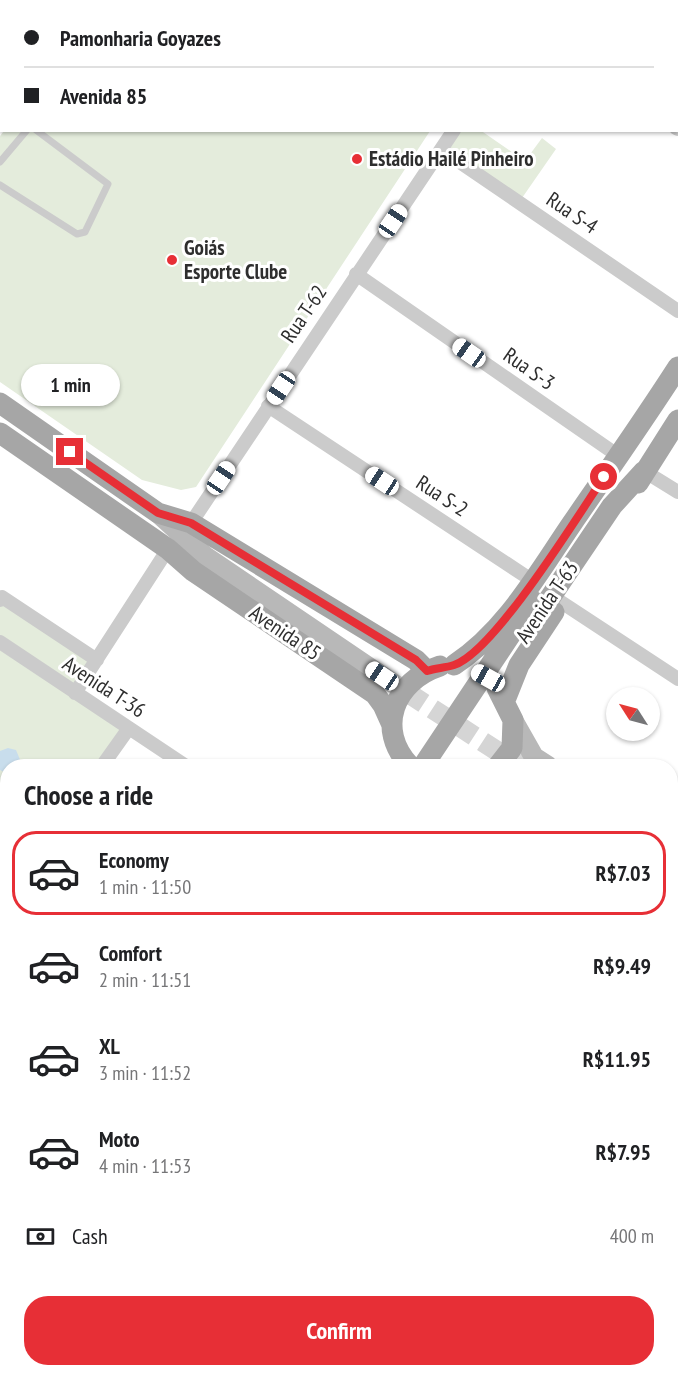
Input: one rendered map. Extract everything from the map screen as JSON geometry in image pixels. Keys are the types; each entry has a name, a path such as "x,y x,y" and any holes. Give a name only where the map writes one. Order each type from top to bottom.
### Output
{"main road":[{"name":"Avenida T-63","path":"454,665 488,640 533,581 620,458 678,367"},
{"name":"Avenida 85","path":"0,403 158,513 205,556 379,679 168,549 0,433"},
{"name":"Avenida T-63","path":"505,700 519,665 622,513 644,471 678,420"},
{"name":"Avenida T-63","path":"440,759 607,490 620,458"},
{"name":"Avenida T-63","path":"428,759 612,506 644,471"},
{"name":"Avenida 85","path":"158,513 191,523 416,660 427,671"},
{"name":"Avenida 85","path":"168,549 193,571 375,694 392,725"},
{"path":"402,759 392,725 394,708 401,693 412,680 427,671 454,665 472,669 488,678 505,700 513,720 537,759"},
{"path":"503,759 512,748 513,720"}],"street":[{"name":"Rua T-62","path":"191,523 453,132"},
{"name":"Rua S-4","path":"442,150 678,311"},
{"name":"Rua S-3","path":"356,274 620,458"},
{"name":"Rua S-2","path":"268,406 533,581"},
{"path":"644,471 678,492"},
{"path":"75,693 168,549"},
{"path":"0,600 2,597 98,660"},
{"path":"561,602 678,679"},
{"name":"Avenida T-36","path":"0,642 176,759"},
{"path":"107,759 129,728"}],"lane":[{"path":"0,163 25,132"},
{"path":"0,185 77,234 85,232 108,184 39,132"}],"green space":[{"name":"Goiás Esporte Clube","path":"3,132 429,132 196,487 181,490 142,480 0,382 0,136"},
{"path":"457,132 483,132 525,161 542,138 556,149 522,198 448,146"},
{"path":"3,602 91,661 74,687 0,637 0,607"},
{"path":"0,647 126,728 106,759 0,759"}],"water":[{"path":"8,748 16,750 20,759 0,759 0,751"}],"tunnel":[{"path":"382,676 509,759"}],"place":[{"name":"Estádio Hailé Pinheiro","path":"357,159"},
{"name":"Goiás Esporte Clube","path":"172,260"}],"route":[{"path":"70,452 158,513 191,523 416,660 427,671 440,666 454,665 488,640 533,581 604,477"}]}
